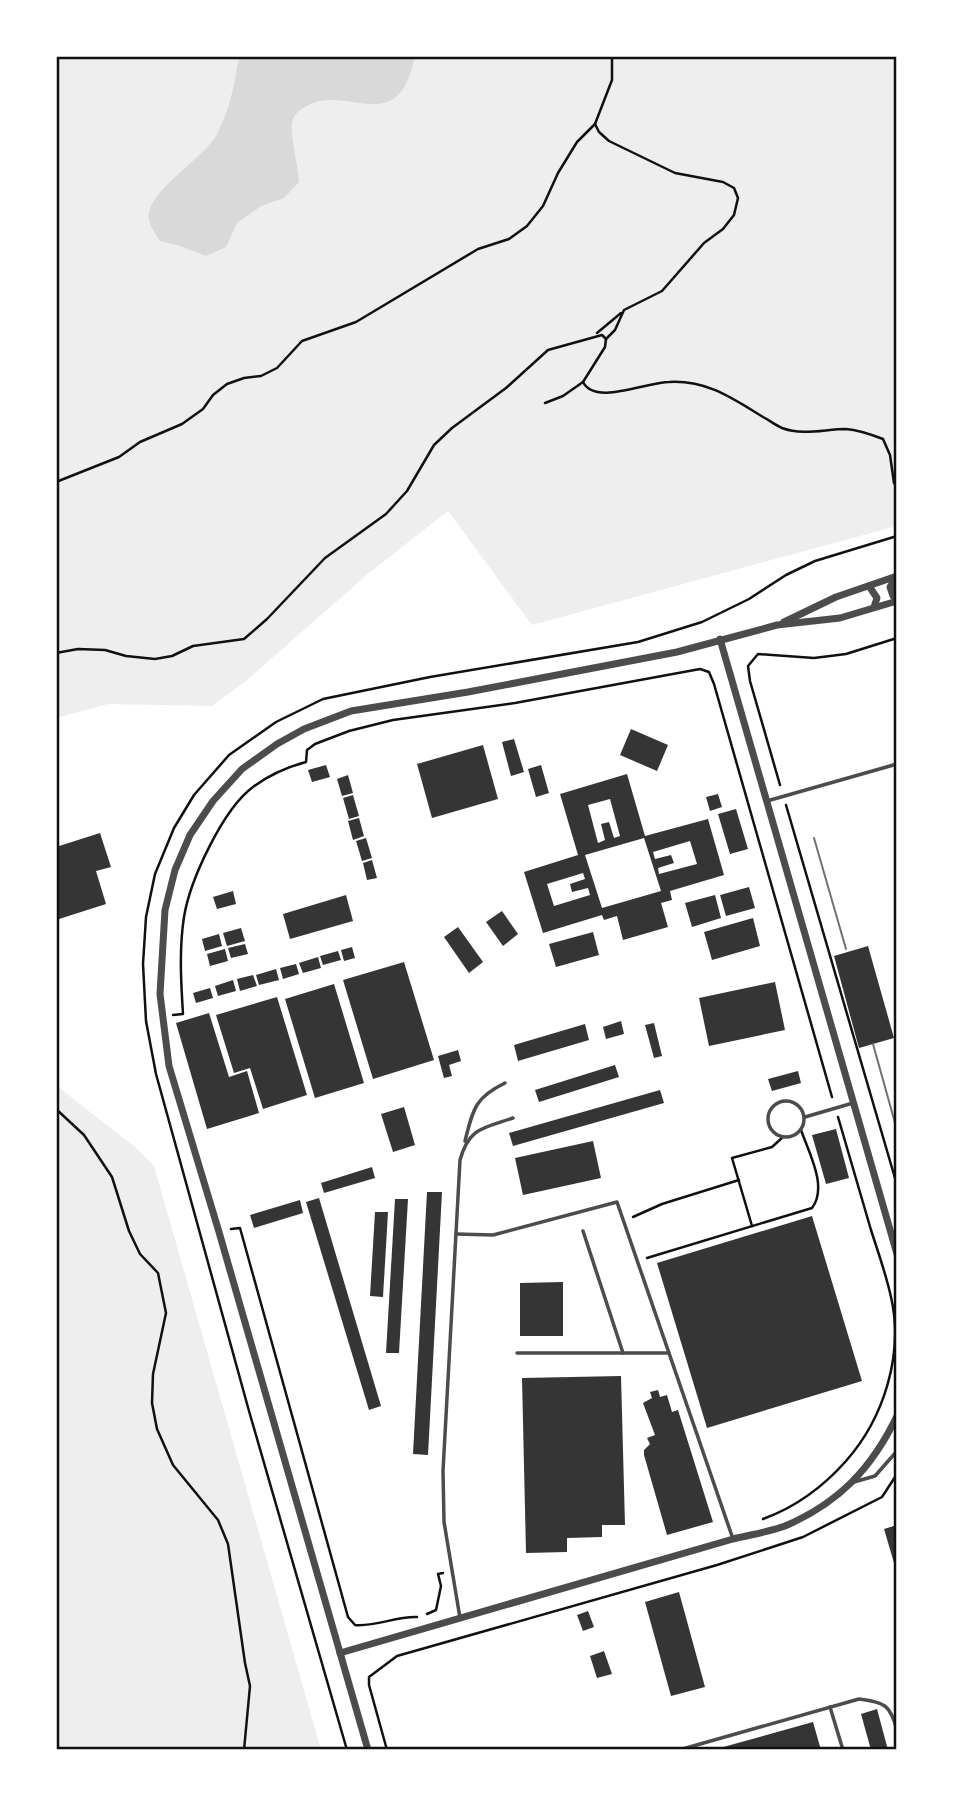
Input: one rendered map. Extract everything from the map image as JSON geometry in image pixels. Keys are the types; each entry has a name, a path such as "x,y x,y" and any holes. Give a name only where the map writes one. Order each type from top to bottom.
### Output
{"street":[{"path":"777,625 836,597 897,577"},
{"path":"368,1750 169,1066 160,993 165,910 175,870 190,835 213,801 242,769 304,729 351,711 468,692 664,654 777,625 840,618 897,600 890,587 897,577"},
{"path":"869,586 877,598 874,607"},
{"path":"720,639 897,1254"},
{"path":"341,1653 784,1526 822,1506 854,1482 885,1441 897,1416"}],"lane":[{"path":"767,801 897,764"},
{"path":"460,1618 444,1522 443,1472 460,1160 474,1108 489,1091 505,1083"},
{"path":"783,1100 793,1101 801,1107 805,1117 801,1130 793,1136 783,1137 774,1133 768,1124 768,1114 774,1105 783,1100"},
{"path":"805,1117 855,1103"},
{"path":"465,1141 481,1129 513,1118"},
{"path":"456,1234 494,1235 617,1202 733,1539"},
{"path":"583,1231 624,1353"},
{"path":"517,1353 669,1353"},
{"path":"854,1482 876,1476 897,1451"},
{"path":"679,1750 859,1699 881,1702 892,1712 897,1730"},
{"path":"830,1707 843,1750"}],"path":[{"path":"56,482 119,457 140,442 182,424 203,409 213,395 227,384 243,378 261,376 277,368 302,341 356,322 478,249 509,239 527,226 543,206 558,173 577,142 595,124 612,80 612,56"},
{"path":"56,653 78,649 105,650 126,656 155,659 172,656 193,646 244,639 267,619 325,558 386,514 407,491 434,445 452,428 506,388 548,350 576,344 596,335 624,310 662,291 704,243 723,229 734,215 738,198 734,188 723,182 675,173 609,141 595,124"},
{"path":"545,403 563,396 583,382 624,310"},
{"path":"596,335 602,335 606,339"},
{"path":"583,382 592,392 605,393 669,382 704,385 724,392 783,428 811,433 845,429 866,432 883,439 890,455 897,487"},
{"path":"347,1750 156,1074 146,1021 143,964 146,917 155,874 174,828 194,795 229,755 276,722 323,699 430,677 639,642 702,622 815,561 897,536"},
{"path":"897,638 846,654 814,658 758,654 748,666 783,796 897,1185"},
{"path":"146,1021 183,1014 180,965 184,917 193,883 218,828 251,788 292,765 306,762 307,750 315,744 349,731 393,720 515,703 700,669 709,672 892,1298 895,1333 891,1372 876,1419 858,1447 830,1479 799,1502 754,1521"},
{"path":"56,1109 84,1135 112,1177 129,1231 140,1254 158,1273 166,1313 153,1374 152,1403 157,1429 173,1465 218,1520 228,1544 250,1686 244,1750"},
{"path":"637,1260 812,1208 820,1189 801,1130"},
{"path":"752,1226 732,1158 772,1147 783,1137"},
{"path":"624,1220 662,1204 739,1180"},
{"path":"202,1239 240,1228 348,1617 355,1625 365,1626 406,1616 420,1617 436,1610 442,1586 438,1574 451,1572"},
{"path":"387,1750 369,1677 397,1656 717,1565 803,1537 881,1497 897,1474"}],"shaded area":[{"path":"56,56 897,56 897,526 532,625 448,511 369,573 247,680 212,706 108,704 56,718"},
{"path":"239,56 415,56 407,82 397,97 384,103 369,104 321,101 299,111 292,128 299,182 284,198 261,206 237,223 226,247 206,256 160,241 150,224 149,212 160,192 217,134 229,106"},
{"path":"56,1082 57,1086 136,1148 154,1166 321,1750 56,1750"}],"building":[{"path":"631,729 668,745 657,771 620,755"},
{"path":"514,739 524,772 511,776 502,742"},
{"path":"483,745 498,799 432,818 417,764"},
{"path":"326,765 330,777 312,782 308,770"},
{"path":"541,765 549,793 536,797 528,769"},
{"path":"627,774 645,836 708,819 724,875 670,891 672,900 661,903 668,927 623,940 617,916 604,920 602,915 543,933 524,872 578,855 560,794","holes":["610,799 620,836 614,838 609,822 601,824 605,840 598,843 588,805","644,838 661,891 602,908 585,855","690,841 697,864 659,874 658,868 674,863 671,855 655,859 653,852","583,873 585,879 570,884 572,892 588,888 590,895 554,906 547,884"]},
{"path":"348,775 353,793 342,796 337,779"},
{"path":"718,794 722,807 710,811 706,797"},
{"path":"353,795 359,816 349,819 343,798"},
{"path":"736,809 748,849 730,854 718,814"},
{"path":"359,818 364,836 353,840 348,821"},
{"path":"100,833 111,867 96,871 106,904 56,920 56,847"},
{"path":"366,838 372,858 362,861 356,841"},
{"path":"372,860 377,878 367,880 363,863"},
{"path":"749,887 755,908 726,916 720,895"},
{"path":"233,891 236,904 217,909 213,897"},
{"path":"346,895 353,921 290,939 283,914"},
{"path":"715,895 721,918 692,927 685,903"},
{"path":"502,911 518,934 503,946 486,922"},
{"path":"753,918 760,946 712,960 704,932"},
{"path":"458,927 483,962 469,973 444,937"},
{"path":"241,928 245,941 227,946 223,933"},
{"path":"593,932 599,955 556,967 549,944"},
{"path":"219,934 222,946 205,951 202,939"},
{"path":"245,944 248,954 231,958 228,948"},
{"path":"868,946 894,1038 859,1048 834,956"},
{"path":"352,947 355,958 344,961 341,950"},
{"path":"225,949 228,961 210,966 207,954"},
{"path":"338,951 341,960 323,965 320,956"},
{"path":"318,957 321,968 303,973 299,963"},
{"path":"404,962 434,1060 373,1079 343,980"},
{"path":"296,964 299,974 283,979 280,968"},
{"path":"276,969 279,980 259,985 256,975"},
{"path":"253,975 257,986 240,991 237,979"},
{"path":"233,980 236,991 218,996 215,986"},
{"path":"775,982 785,1030 709,1046 699,998"},
{"path":"334,984 364,1083 315,1098 285,999"},
{"path":"210,988 213,998 196,1003 193,993"},
{"path":"277,997 307,1095 263,1109 250,1068 234,1073 216,1015"},
{"path":"209,1013 229,1077 247,1071 259,1113 207,1129 176,1023"},
{"path":"621,1021 624,1034 606,1039 603,1027"},
{"path":"654,1023 662,1056 654,1058 645,1025"},
{"path":"585,1024 589,1040 518,1061 514,1045"},
{"path":"458,1050 461,1061 449,1065 452,1076 444,1078 438,1056"},
{"path":"615,1065 619,1077 539,1102 535,1090"},
{"path":"798,1071 801,1083 772,1091 768,1079"},
{"path":"660,1090 664,1103 513,1146 509,1133"},
{"path":"404,1107 415,1145 393,1152 381,1114"},
{"path":"836,1129 849,1178 826,1184 812,1135"},
{"path":"593,1141 601,1178 523,1195 515,1158"},
{"path":"372,1167 375,1178 324,1193 321,1183"},
{"path":"427,1192 442,1192 428,1455 413,1454"},
{"path":"319,1198 381,1406 369,1410 306,1202"},
{"path":"395,1199 408,1199 399,1353 386,1353"},
{"path":"300,1200 303,1213 254,1228 250,1215"},
{"path":"375,1212 388,1212 383,1297 370,1296"},
{"path":"812,1216 862,1381 707,1428 657,1263"},
{"path":"563,1282 563,1336 520,1336 520,1283"},
{"path":"621,1376 625,1525 602,1525 602,1537 567,1538 567,1552 526,1553 522,1378"},
{"path":"658,1390 660,1397 667,1395 672,1412 678,1410 713,1522 667,1535 644,1455 644,1450 650,1444 647,1438 655,1435 643,1403 652,1398 650,1392"},
{"path":"897,1525 897,1562 894,1563 884,1529"},
{"path":"679,1592 705,1687 671,1696 645,1602"},
{"path":"588,1611 594,1627 583,1631 577,1615"},
{"path":"604,1651 612,1674 597,1678 590,1656"},
{"path":"877,1709 888,1750 871,1750 861,1714"},
{"path":"813,1722 821,1750 716,1750 716,1749"}],"tram line":[{"path":"814,838 846,949"},
{"path":"873,1044 897,1130"}]}
